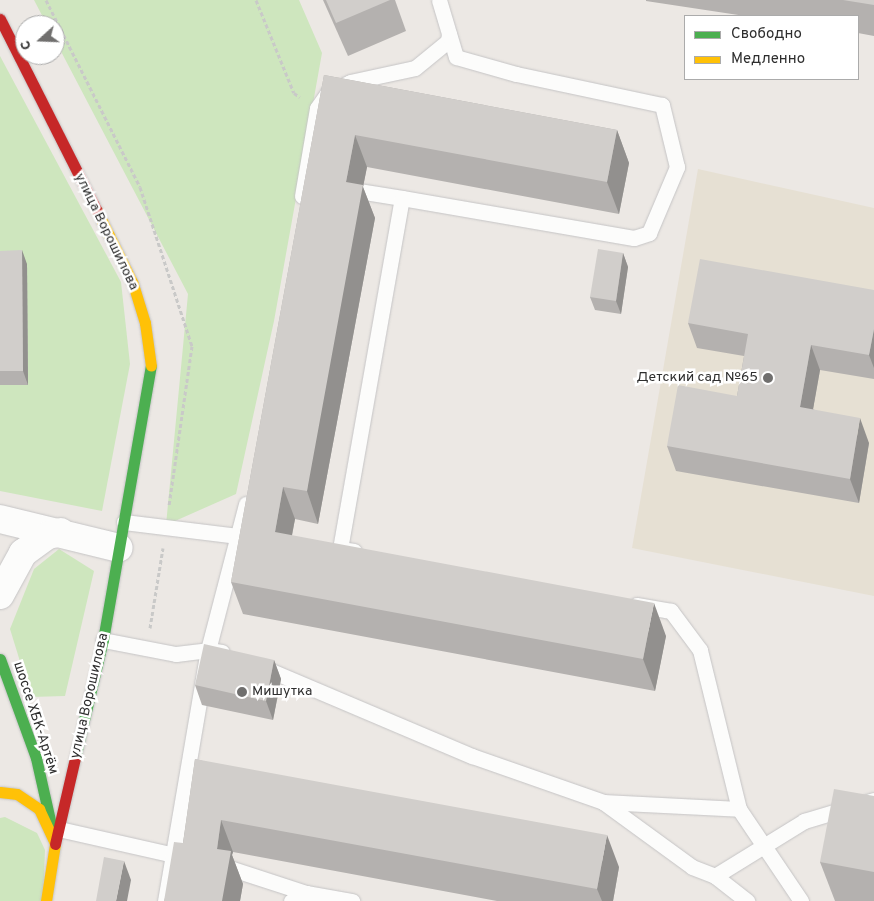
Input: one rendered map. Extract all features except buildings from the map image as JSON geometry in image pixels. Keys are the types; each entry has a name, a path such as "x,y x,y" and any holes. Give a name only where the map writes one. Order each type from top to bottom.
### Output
{"street":[{"name":"улица Ворошилова","path":"0,19 133,284 145,323 151,363 103,640 55,844 46,901"},
{"path":"0,519 61,532 121,535"},
{"path":"0,595 23,553 48,535 61,532"},
{"name":"шоссе ХБК-Артём","path":"0,659 36,758 55,844"},
{"path":"0,792 17,794 39,809 55,844"}],"lane":[{"path":"304,182 634,238 649,233 677,167 662,105 516,74 456,58 439,0"},
{"path":"300,211 317,108 328,92 350,82 415,68 448,41 449,34"},
{"path":"340,548 402,198"},
{"path":"165,901 208,650 250,490"},
{"path":"121,535 166,530 265,540"},
{"path":"320,547 340,548 369,554"},
{"path":"622,602 671,611 700,650 738,809 801,901"},
{"path":"103,640 176,654 208,650 246,660 472,756 604,802 738,809"},
{"path":"715,876 762,845 804,822 874,800"},
{"path":"604,802 692,867 715,876 747,901"},
{"path":"59,828 173,855 231,866 306,893 352,901"},
{"path":"291,901 306,893"}],"path":[{"path":"256,0 294,93 317,108"}],"shaded area":[{"name":"Детский сад №65","path":"698,169 874,208 874,596 632,548"}],"green space":[{"path":"34,0 299,0 322,53 274,321 236,494 166,525 188,294 65,59 65,15 42,15"},
{"path":"0,56 121,282 130,364 102,511 0,491"},
{"path":"59,549 94,571 65,696 31,697 10,629 34,569"},
{"path":"5,817 37,833 45,850 43,901 0,901 0,818"}],"traffic: fast":[{"path":"75,758 103,640 151,366"},
{"path":"0,659 36,758 54,838"}],"traffic: slow":[{"path":"97,211 133,284 145,323 151,366"},
{"path":"0,792 17,794 39,809 55,844 46,901"}],"traffic: jam":[{"path":"0,19 97,211"},
{"path":"55,844 75,758"}],"place":[{"name":"Детский сад №65","path":"768,378"},
{"name":"Мишутка","path":"242,692"}]}
